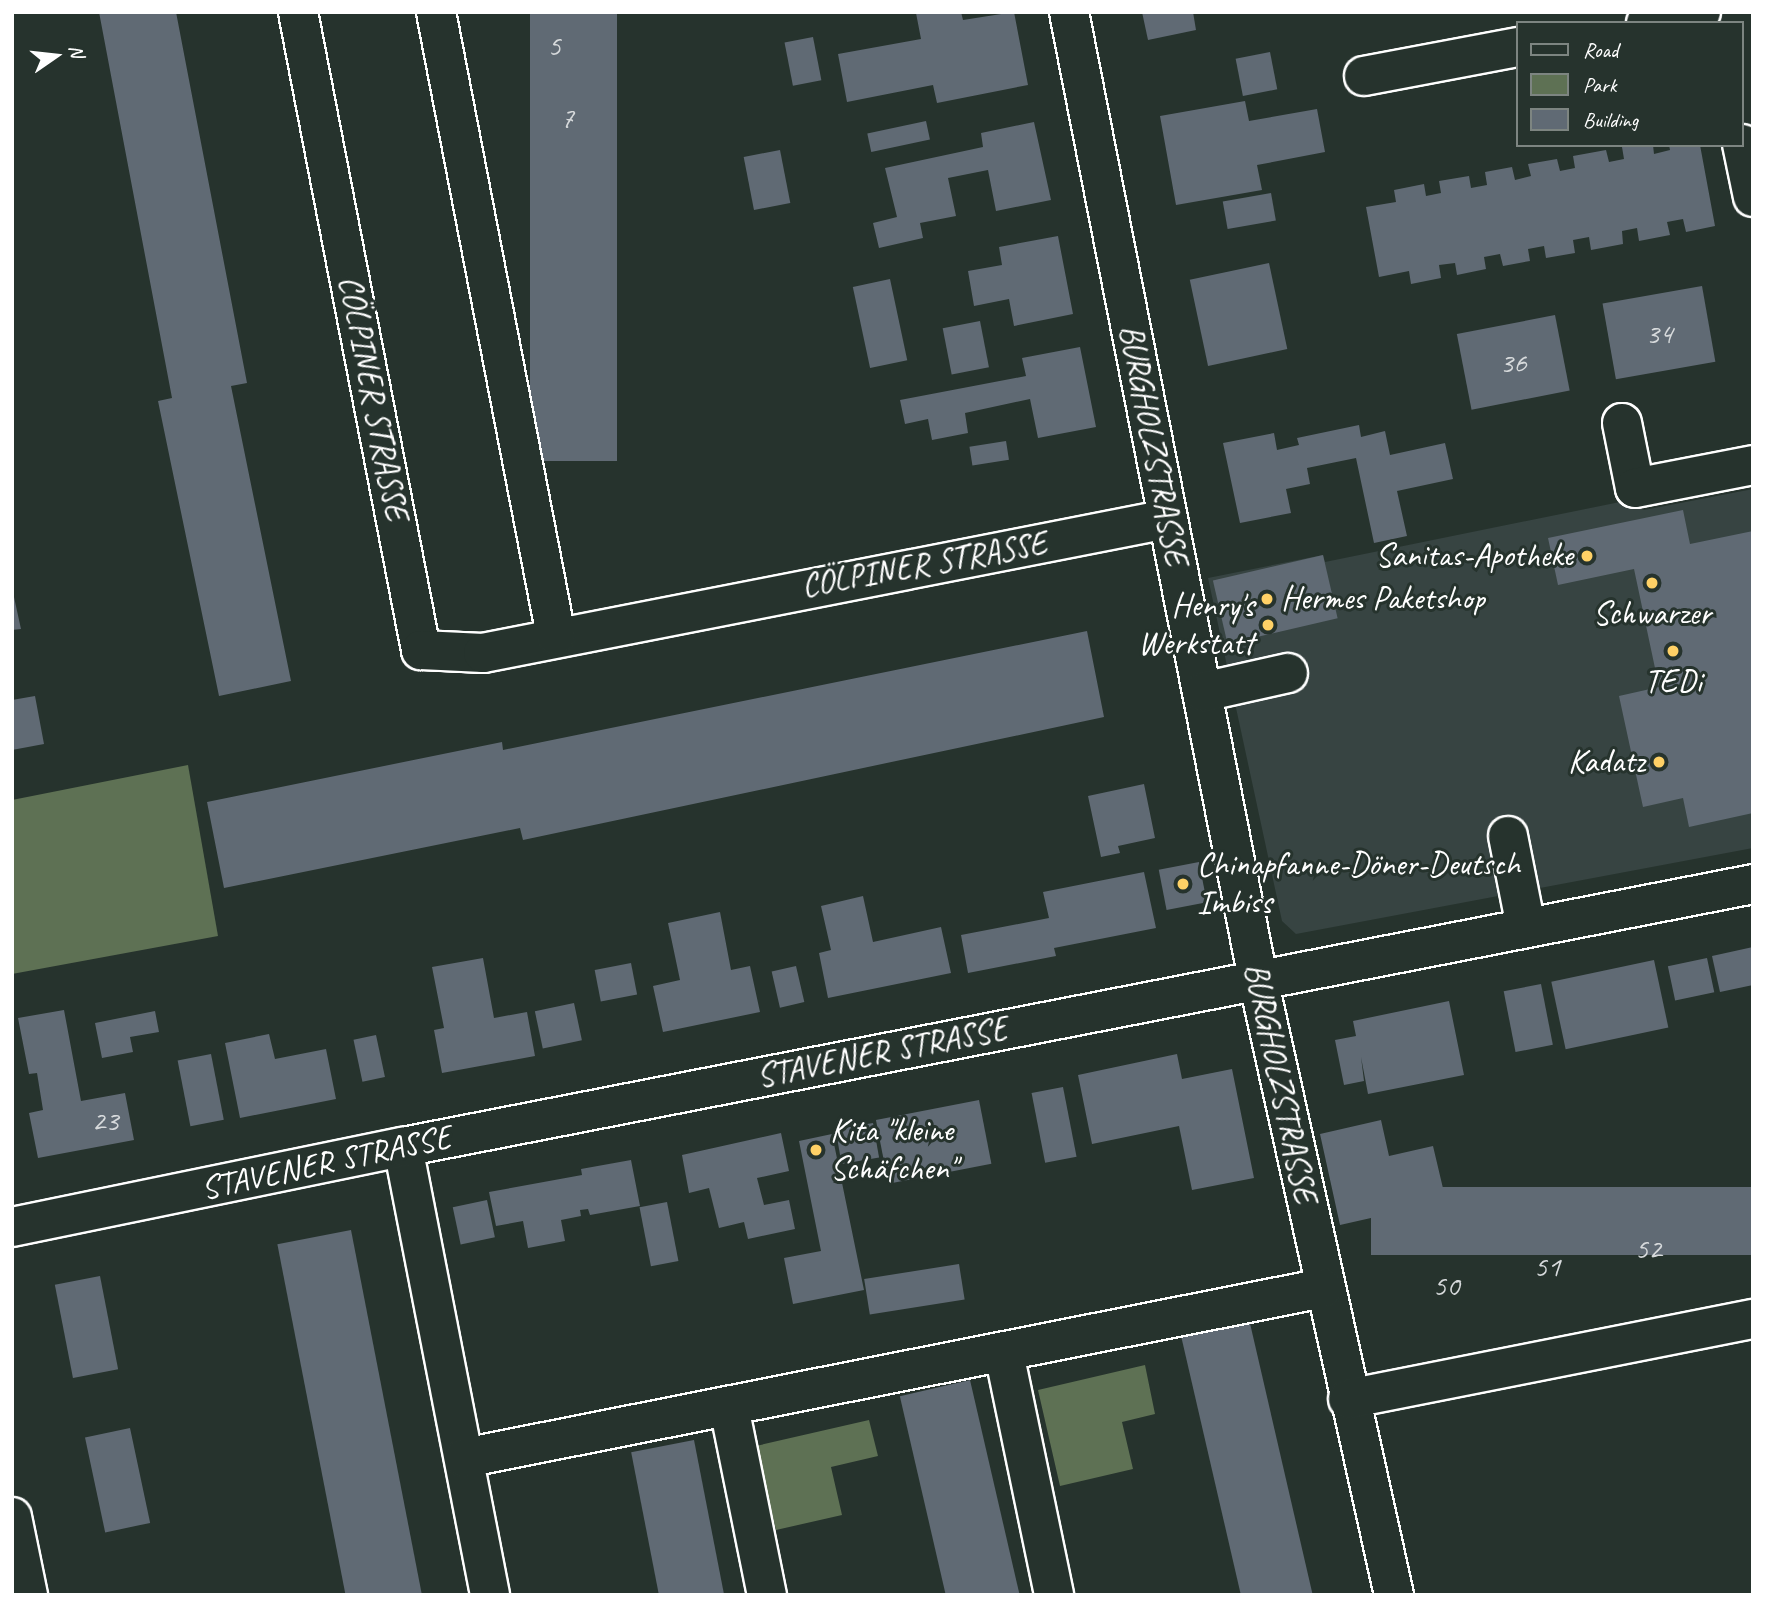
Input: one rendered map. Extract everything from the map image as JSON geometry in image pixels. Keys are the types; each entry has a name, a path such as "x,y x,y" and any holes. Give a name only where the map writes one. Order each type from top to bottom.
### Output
{"street":[{"name":"CÖLPINER STRASSE","path":"298,12 421,650 483,653 556,636 1168,519"},
{"path":"436,12 556,636"},
{"name":"BURGHOLZSTRASSE","path":"1069,12 1258,979 1323,1288 1394,1595"},
{"path":"1656,21 1702,12"},
{"path":"1364,76 1516,47"},
{"path":"1743,147 1753,197"},
{"path":"1622,423 1635,488 1753,465"},
{"path":"1203,692 1288,673"},
{"path":"1508,836 1526,928"},
{"name":"STAVENER STRASSE","path":"12,1227 403,1147 1753,884"},
{"path":"403,1147 490,1595"},
{"path":"464,1458 1323,1288"},
{"path":"1348,1399 1753,1319"},
{"path":"1004,1353 1054,1595"},
{"path":"729,1407 767,1595"},
{"path":"12,1517 28,1595"}],"shaded area":[{"path":"1753,489 1753,848 1296,934 1282,921 1208,578 1323,555 1325,562 1620,502 1644,510"}],"green space":[{"path":"188,765 218,936 12,974 12,800"},
{"path":"1145,1365 1155,1414 1122,1422 1133,1469 1060,1486 1038,1390"},
{"path":"869,1420 878,1456 831,1467 842,1515 776,1530 756,1446"}],"building":[{"path":"99,12 176,12 247,383 231,386 291,681 219,696 158,401 172,398"},
{"path":"530,12 617,12 617,461 530,461"},
{"path":"961,12 963,20 1014,12 1028,85 937,103 933,85 847,102 838,54 921,39 916,13"},
{"path":"1142,12 1193,12 1196,30 1148,40"},
{"path":"813,37 821,80 793,86 785,43"},
{"path":"1270,52 1277,89 1243,96 1236,59"},
{"path":"1245,101 1249,121 1317,109 1325,152 1257,165 1262,190 1176,205 1160,116"},
{"path":"926,121 930,140 871,152 867,133"},
{"path":"1034,122 1051,200 996,211 988,170 948,178 956,216 920,223 923,238 879,248 873,223 897,217 885,168 983,147 981,133"},
{"path":"1622,147 1653,147 1654,154 1670,150 1669,147 1700,147 1715,226 1686,232 1683,219 1667,222 1670,235 1639,241 1637,228 1622,231 1623,244 1591,250 1589,237 1573,240 1575,253 1546,258 1544,246 1528,249 1530,261 1503,266 1500,254 1484,257 1486,269 1457,275 1455,263 1439,265 1441,278 1411,284 1409,271 1379,277 1366,207 1396,202 1394,190 1424,184 1426,196 1441,193 1439,181 1469,176 1471,188 1487,185 1485,172 1512,167 1515,180 1531,176 1528,164 1557,159 1560,171 1575,168 1573,156 1606,150 1609,162 1624,159"},
{"path":"780,150 790,203 754,210 744,157"},
{"path":"1271,193 1276,221 1228,229 1223,202"},
{"path":"1058,236 1073,314 1014,326 1009,299 974,306 968,271 1002,265 999,247"},
{"path":"1269,263 1287,349 1208,366 1190,280"},
{"path":"890,279 907,360 870,368 853,287"},
{"path":"1702,286 1715,362 1616,379 1603,304"},
{"path":"1555,315 1570,391 1472,410 1457,334"},
{"path":"980,321 989,367 952,374 943,328"},
{"path":"1080,347 1096,427 1038,438 1030,399 965,413 968,433 932,440 928,419 905,424 900,400 1026,376 1022,358"},
{"path":"1359,425 1361,437 1385,431 1390,455 1445,443 1453,479 1397,491 1407,536 1374,543 1356,458 1307,468 1310,484 1286,489 1291,513 1240,523 1223,443 1274,433 1277,450 1299,445 1297,438"},
{"path":"1006,441 1009,460 972,466 969,447"},
{"path":"1683,510 1690,544 1753,531 1753,813 1689,827 1683,798 1643,807 1619,696 1659,687 1634,569 1558,585 1548,538"},
{"path":"1323,555 1338,618 1228,644 1213,580"},
{"path":"12,588 21,629 12,630"},
{"path":"1087,631 1104,717 523,840 520,828 224,888 207,802 502,742 503,750"},
{"path":"35,696 44,744 12,750 12,700"},
{"path":"1144,784 1155,838 1118,846 1120,853 1101,857 1088,796"},
{"path":"1199,862 1207,902 1167,910 1159,870"},
{"path":"1144,872 1156,928 1054,948 1056,956 968,973 961,935 1049,918 1043,892"},
{"path":"863,896 873,942 941,927 951,973 828,998 819,953 831,950 821,906"},
{"path":"720,912 731,970 750,966 760,1012 663,1032 653,986 680,980 668,923"},
{"path":"1753,947 1753,985 1720,992 1712,956"},
{"path":"483,958 494,1018 527,1012 535,1056 442,1073 434,1030 444,1028 432,967"},
{"path":"1707,958 1714,992 1675,1001 1668,966"},
{"path":"1654,960 1668,1027 1566,1049 1551,982"},
{"path":"631,963 637,994 601,1001 595,970"},
{"path":"796,966 804,1002 780,1008 772,972"},
{"path":"1541,984 1553,1045 1516,1052 1504,991"},
{"path":"1449,1001 1464,1075 1368,1094 1361,1057 1364,1081 1344,1085 1335,1040 1356,1036 1353,1021"},
{"path":"574,1003 582,1040 543,1048 535,1011"},
{"path":"64,1010 81,1101 125,1093 134,1140 38,1158 29,1113 43,1110 37,1073 29,1074 18,1018"},
{"path":"155,1011 159,1032 130,1037 133,1052 102,1058 95,1023"},
{"path":"269,1034 275,1059 326,1049 336,1099 240,1118 225,1043"},
{"path":"376,1035 385,1077 362,1082 354,1040"},
{"path":"211,1054 224,1120 190,1126 178,1060"},
{"path":"1177,1054 1182,1079 1232,1069 1254,1178 1192,1190 1179,1126 1092,1144 1078,1075"},
{"path":"1063,1087 1077,1157 1045,1163 1032,1093"},
{"path":"979,1100 991,1164 888,1184 876,1120"},
{"path":"1381,1120 1389,1156 1433,1146 1446,1201 1340,1225 1320,1134"},
{"path":"873,1123 879,1157 842,1164 836,1130"},
{"path":"781,1133 789,1171 757,1178 764,1205 789,1200 795,1229 748,1239 744,1222 719,1228 709,1188 689,1193 682,1155"},
{"path":"832,1134 864,1290 793,1304 784,1258 821,1251 799,1141"},
{"path":"631,1160 640,1206 590,1215 588,1209 580,1210 581,1216 561,1220 565,1241 528,1248 523,1221 496,1226 489,1192 582,1175 581,1169"},
{"path":"1371,1187 1753,1187 1753,1255 1371,1255"},
{"path":"487,1200 495,1237 461,1244 453,1207"},
{"path":"667,1202 678,1261 651,1266 640,1207"},
{"path":"351,1230 422,1595 346,1595 277,1244"},
{"path":"959,1264 965,1300 870,1315 864,1279"},
{"path":"100,1276 118,1369 73,1378 55,1285"},
{"path":"1249,1319 1313,1595 1241,1595 1181,1335"},
{"path":"970,1380 1020,1595 946,1595 900,1396"},
{"path":"130,1428 150,1523 105,1532 85,1438"},
{"path":"694,1440 724,1595 659,1595 631,1452"}],"place":[{"name":"Sanitas-Apotheke","path":"1587,556"},
{"name":"Schwarzer","path":"1652,583"},
{"name":"Hermes Paketshop","path":"1267,599"},
{"name":"Henry's Werkstatt","path":"1268,625"},
{"name":"TEDi","path":"1673,651"},
{"name":"Kadatz","path":"1659,762"},
{"name":"Chinapfanne-Döner-Deutsch Imbiss","path":"1183,884"},
{"name":"Kita \"kleine Schäfchen\"","path":"816,1150"}]}
